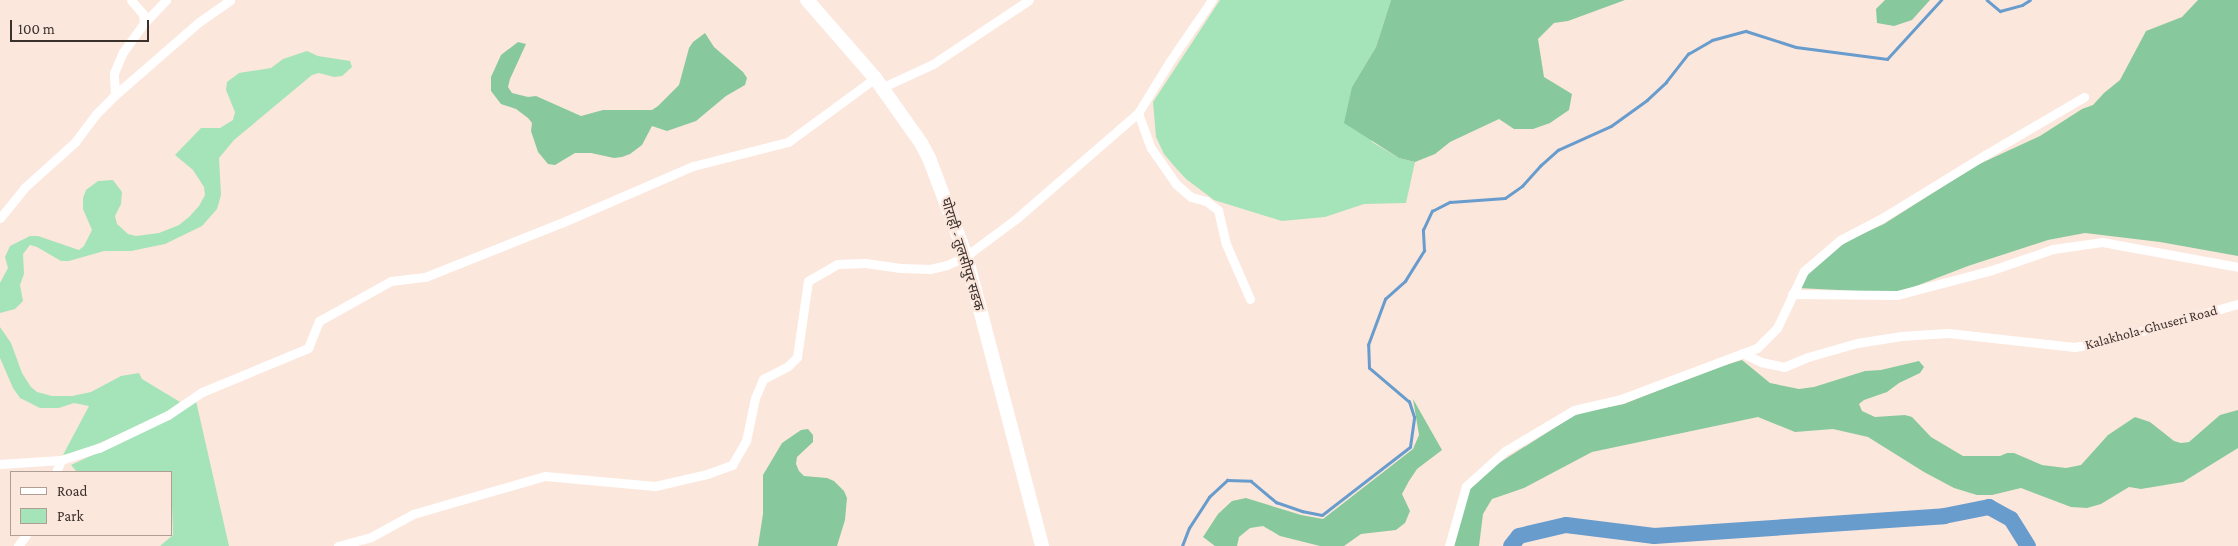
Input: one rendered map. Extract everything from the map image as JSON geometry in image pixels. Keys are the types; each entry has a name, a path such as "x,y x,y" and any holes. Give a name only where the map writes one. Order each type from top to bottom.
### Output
{"main road":[{"name":"घोराही - तुलसीपुर सडक","path":"813,2 878,83 929,158 966,256 1042,546"}],"street":[{"path":"131,0 143,14 144,23"},
{"path":"115,95 114,73 123,52 144,23 166,0"},
{"path":"0,218 24,188 74,142 96,114 115,95 199,22 230,0"},
{"path":"0,464 61,460 99,448 168,415 202,392 308,348 319,321 392,281 425,277 561,223 693,166 788,142 878,83 933,64 1029,0"},
{"path":"338,546 371,537 413,514 546,476 656,486 707,474 732,465 746,441 755,398 763,379 788,366 797,357 808,281 838,264 865,263 901,268 930,269 947,265 966,256 1018,218 1138,113 1212,0"},
{"path":"1449,546 1466,486 1505,451 1574,410 1621,399 1757,348 1777,328 1804,271 1840,240 1882,218 2084,97"},
{"path":"1138,113 1151,148 1176,184 1191,197 1206,201 1218,210 1226,244 1250,300"},
{"path":"1792,294 1897,295 1992,270 2053,249 2102,242 2238,267"},
{"name":"Kalakhola-Ghuseri Road","path":"1742,353 1761,362 1784,368 1808,357 1857,343 1901,336 1948,333 2074,347 2099,343 2238,304"},
{"path":"56,471 61,460"}],"green space":[{"path":"1220,0 1391,0 1376,47 1352,87 1372,142 1399,158 1415,162 1406,203 1364,204 1325,217 1282,221 1214,200 1186,179 1175,167 1164,154 1156,137 1153,102"},
{"path":"1391,0 1625,0 1568,21 1554,23 1538,39 1544,77 1572,94 1569,110 1550,123 1533,129 1514,129 1499,119 1450,142 1435,154 1415,162 1399,158 1344,123 1352,87 1376,47"},
{"path":"1885,0 1930,0 1912,20 1894,26 1877,23 1876,9"},
{"path":"2198,0 2238,0 2238,256 2160,242 2085,233 2048,240 1968,266 1898,293 1798,288 1806,272 1845,242 1884,224 1975,166 2040,136 2082,109 2093,105 2120,80 2146,31 2182,17"},
{"path":"705,33 714,47 743,72 747,78 745,85 726,96 696,121 667,131 652,126 642,145 630,154 622,157 614,158 591,153 575,153 555,165 548,164 538,152 531,131 532,123 516,109 501,104 491,91 491,77 501,55 518,42 526,44 510,79 508,87 512,93 528,97 536,96 581,116 603,110 652,110 679,85 689,48 693,42"},
{"path":"307,51 318,56 350,61 352,67 342,76 334,77 319,73 312,75 234,140 219,158 221,195 217,209 202,226 165,244 131,251 104,251 69,261 61,261 30,245 23,254 24,274 20,285 23,301 15,309 0,313 0,283 8,268 5,257 10,246 30,236 38,236 79,250 84,246 92,230 83,209 83,198 86,190 98,181 113,180 122,192 121,204 115,216 117,224 128,234 136,236 159,233 179,225 189,217 199,206 205,195 204,187 193,170 175,155 201,128 220,128 233,120 235,112 226,90 227,82 239,73 271,68 283,59"},
{"path":"0,327 11,343 22,373 31,387 37,392 52,396 72,396 91,392 121,376 139,373 142,379 180,402 167,412 78,453 63,455 89,406 74,403 59,408 40,408 20,398 13,388 0,358"},
{"path":"1742,360 1770,383 1799,389 1814,387 1865,371 1881,370 1919,361 1924,367 1920,373 1899,383 1887,392 1864,400 1859,404 1862,411 1875,417 1905,415 1912,417 1931,437 1963,456 2000,456 2014,453 2042,465 2066,468 2081,465 2108,435 2135,417 2150,422 2174,441 2181,443 2189,442 2220,415 2238,410 2238,448 2183,482 2141,489 2129,487 2101,504 2087,508 2071,507 2021,488 1992,495 1977,495 1954,488 1924,472 1868,437 1833,429 1795,432 1758,417 1592,452 1524,488 1492,499 1483,514 1479,546 1454,546 1465,498 1470,488 1491,468 1578,413 1624,404 1715,368"},
{"path":"1413,399 1442,450 1417,469 1409,481 1402,494 1410,511 1405,523 1396,530 1361,534 1344,546 1320,546 1280,536 1263,526 1250,528 1239,537 1237,546 1215,546 1203,537 1218,514 1232,501 1246,498 1301,515 1323,519 1413,449 1419,435"},
{"path":"196,401 229,546 160,546 173,535 172,471 76,471 71,465 170,419"},
{"path":"808,429 813,435 813,442 797,457 796,464 799,471 804,476 827,478 834,481 844,491 847,498 845,520 837,546 758,546 763,514 763,475 782,443 801,430"}],"waterway":[{"path":"1182,546 1189,528 1209,497 1227,480 1251,481 1276,502 1302,511 1322,515 1410,447 1414,417 1409,402 1369,368 1368,345 1385,299 1405,281 1424,251 1423,230 1432,211 1450,202 1505,198 1522,186 1558,150 1611,126 1647,100 1666,82 1688,54 1712,40 1746,31 1796,47 1887,59 1941,0"},
{"path":"1987,0 2000,11 2022,5 2030,0"},
{"path":"1511,546 1519,536 1566,525 1654,536 1944,516 1989,507 2011,519 2028,546"}]}
